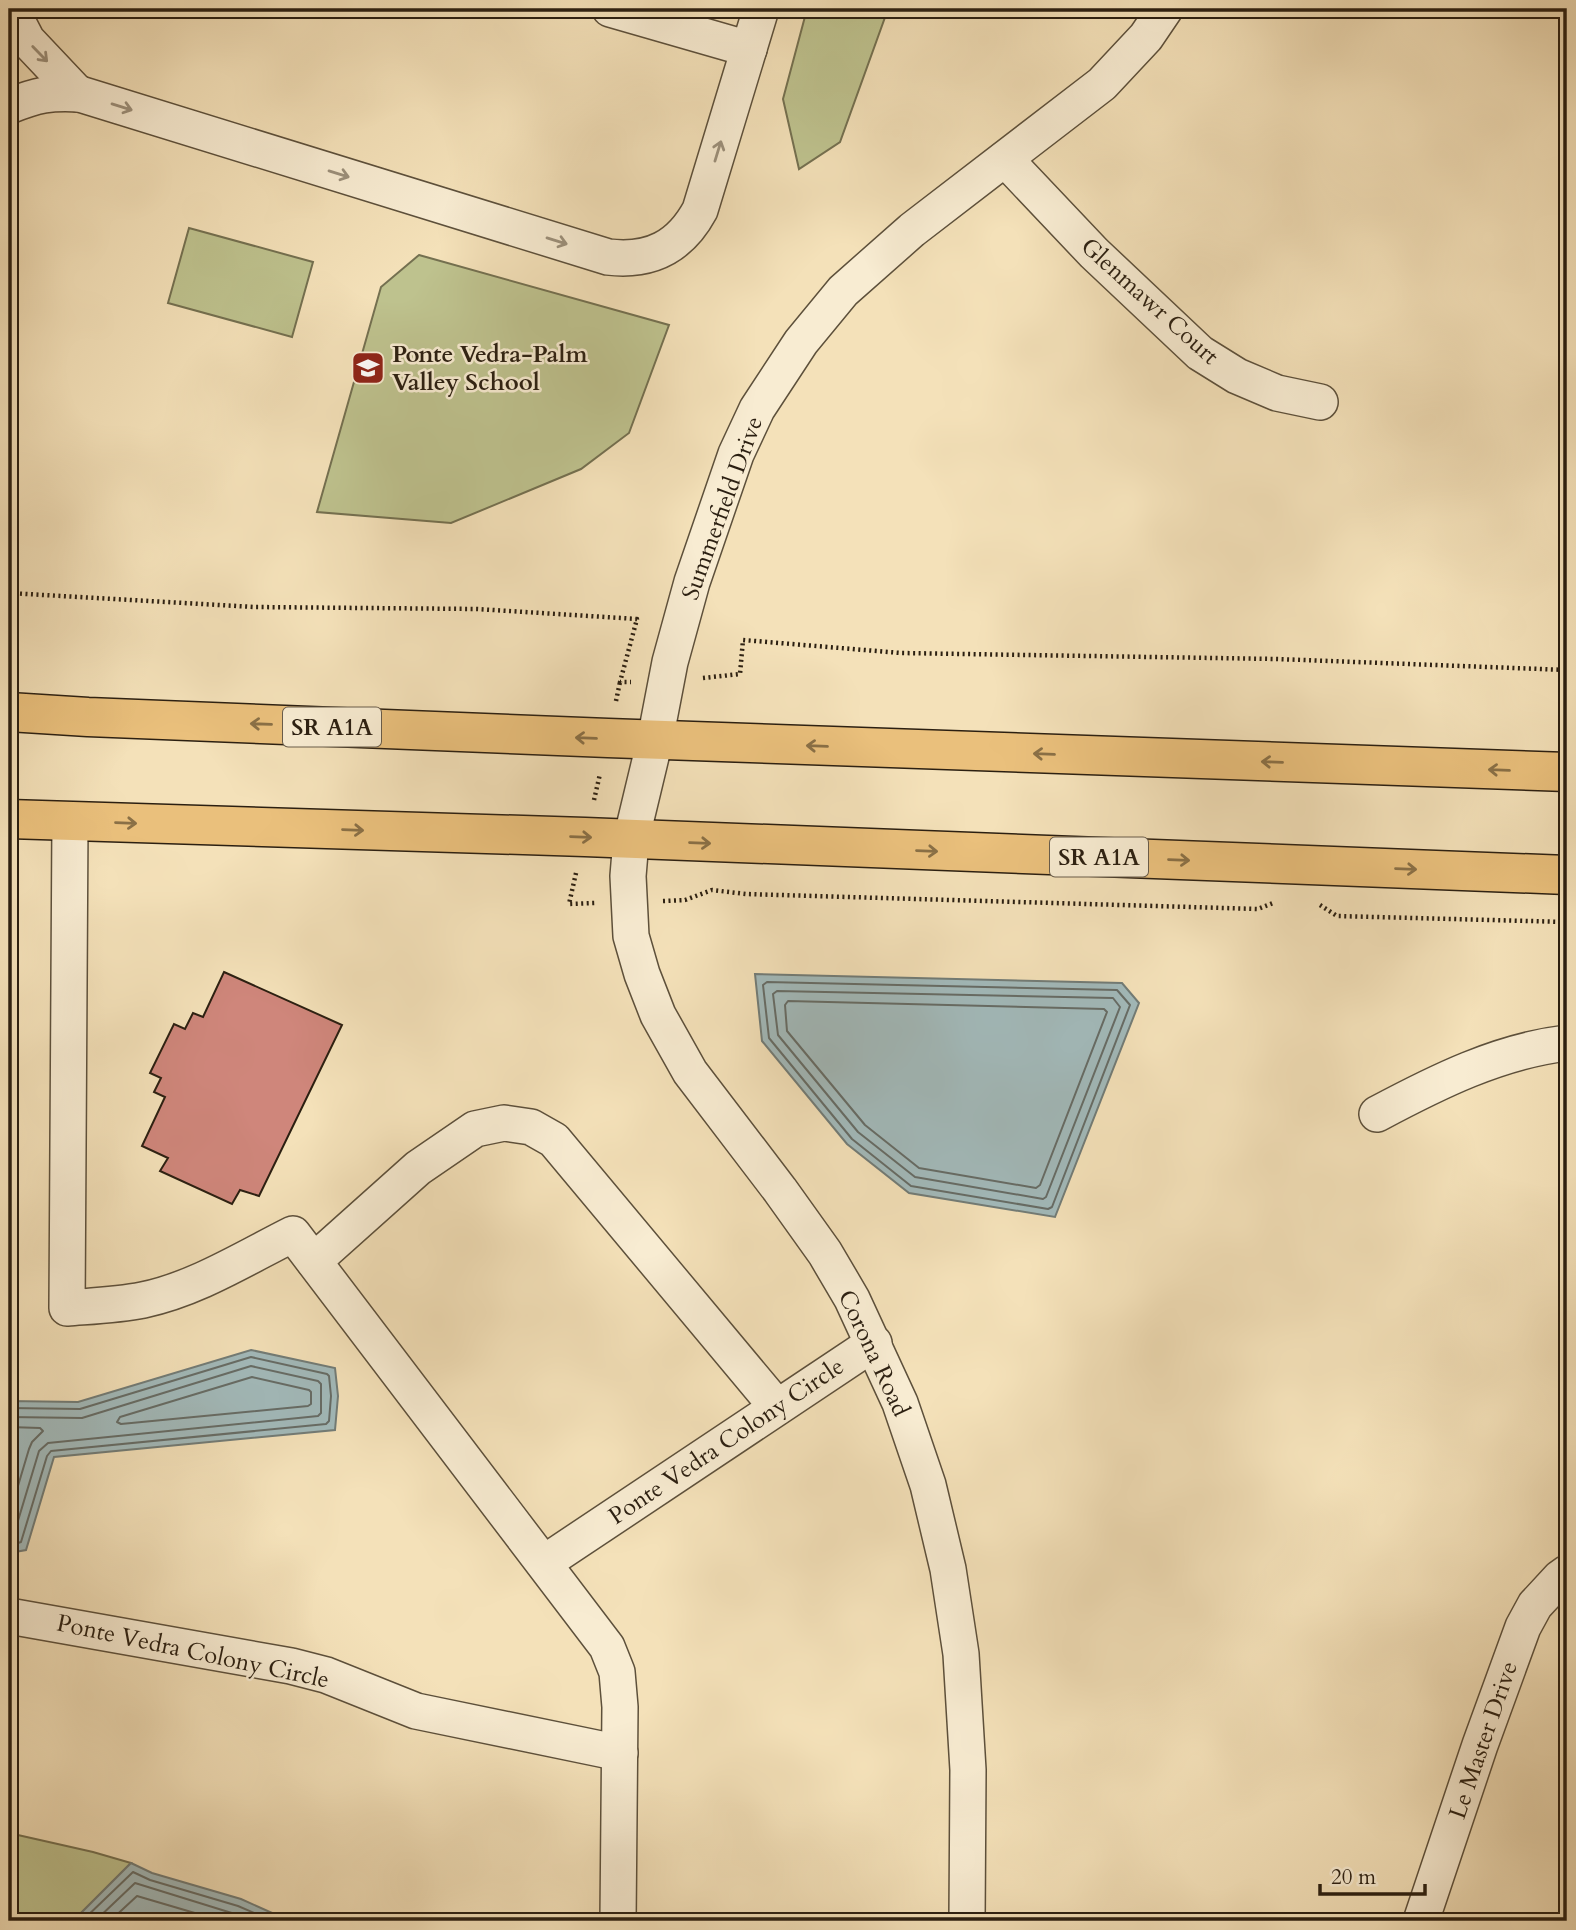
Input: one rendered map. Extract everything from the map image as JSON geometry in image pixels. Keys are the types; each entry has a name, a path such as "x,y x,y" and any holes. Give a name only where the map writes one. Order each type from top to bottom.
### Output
{"main road":[{"name":"SR A1A","path":"9,712 654,740 1567,772"},
{"name":"SR A1A","path":"9,819 1567,875"}],"street":[{"path":"11,9 27,40 78,94"},
{"path":"610,9 749,48"},
{"path":"9,106 36,95 78,94 608,257 624,259 655,253 670,246 693,224 701,210 761,9"},
{"name":"Summerfield Drive","path":"631,840 665,683 692,583 736,454 771,387 801,342 844,291 912,230 1102,84 1146,37 1165,9"},
{"name":"Glenmawr Court","path":"1005,159 1094,253 1200,353 1237,376 1278,393 1320,402"},
{"path":"70,821 67,1308 143,1300 176,1290 293,1234 607,1647 617,1672 620,1707 618,1921"},
{"name":"Corona Road","path":"631,840 628,876 631,936 642,975 658,1015 690,1072 825,1253 852,1299 900,1403 924,1473 948,1569 961,1654 968,1770 967,1921"},
{"path":"1377,1114 1434,1083 1489,1062 1567,1043"},
{"path":"314,1261 418,1168 475,1129 504,1124 531,1127 554,1140 777,1408"},
{"name":"Ponte Vedra Colony Circle","path":"544,1563 874,1343"},
{"name":"Le Master Drive","path":"1421,1921 1523,1626 1535,1605 1567,1573"},
{"name":"Ponte Vedra Colony Circle","path":"9,1616 291,1666 326,1675 416,1711 620,1753"}],"path":[{"path":"9,593 254,607 477,609 637,619 620,682 665,683 740,674 743,639 901,653 1277,659 1567,670"}],"green space":[{"path":"807,9 888,9 840,142 799,169 783,99"},
{"path":"189,228 313,262 292,337 168,303"},
{"path":"419,255 669,325 629,433 581,469 451,523 317,512 381,287"},
{"path":"9,1833 131,1863 73,1921 9,1921"}],"water":[{"path":"755,974 1122,983 1139,1003 1055,1217 909,1193 847,1144 762,1041"},
{"path":"251,1350 335,1368 338,1396 335,1430 54,1457 26,1550 9,1553 9,1401 78,1402"},
{"path":"131,1863 152,1873 241,1899 290,1921 73,1921"}],"building":[{"path":"224,972 342,1025 259,1196 240,1190 232,1204 160,1171 168,1158 142,1146 165,1097 154,1092 161,1078 150,1073 174,1024 185,1029 193,1013 203,1017"}],"place":[{"name":"Ponte Vedra-Palm Valley School","path":"368,368"}]}
